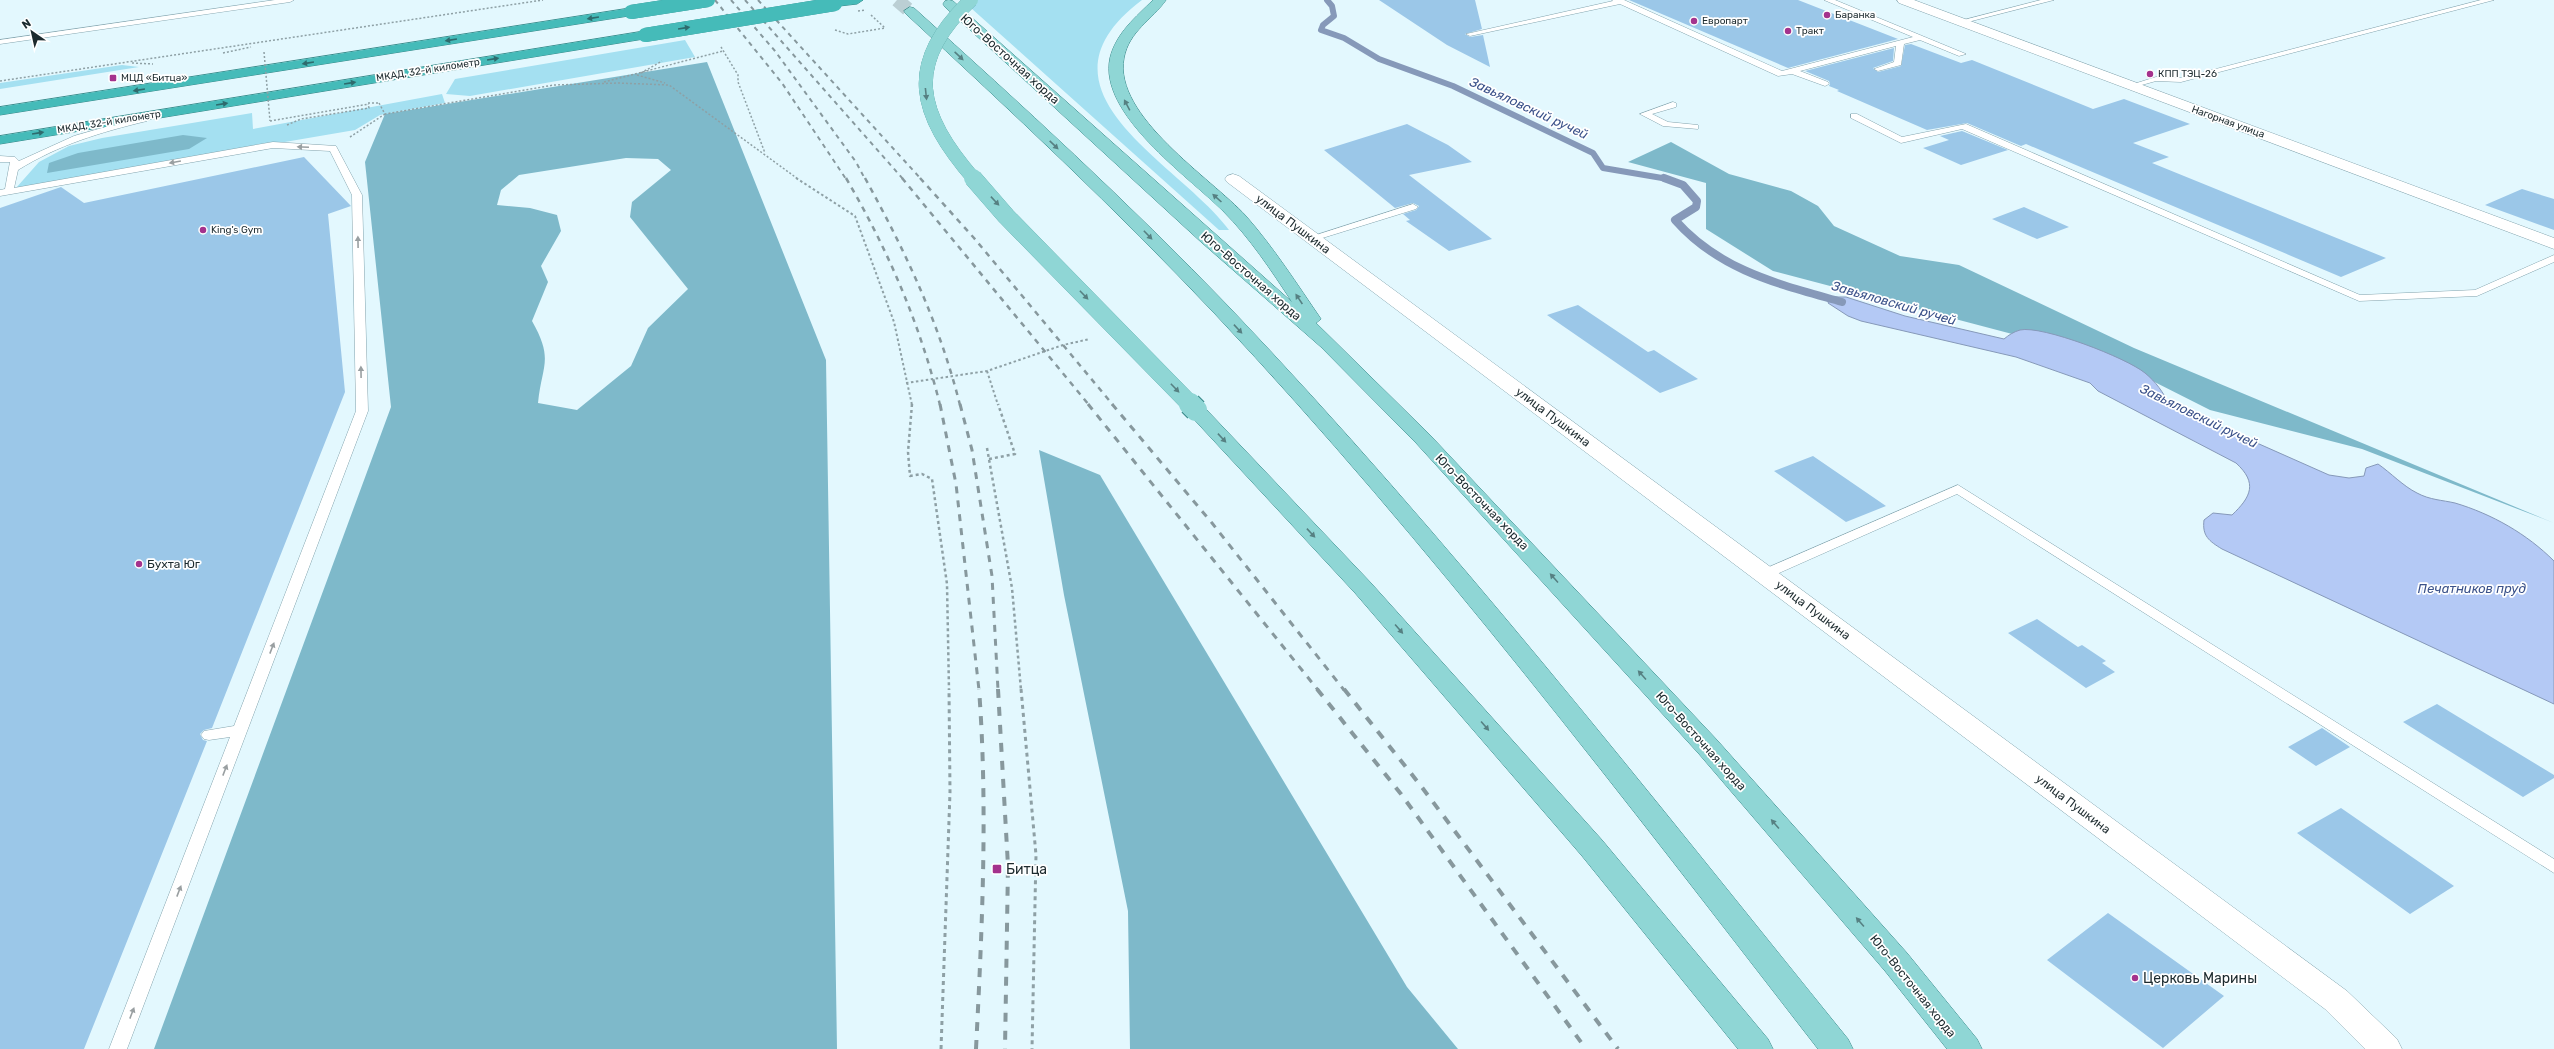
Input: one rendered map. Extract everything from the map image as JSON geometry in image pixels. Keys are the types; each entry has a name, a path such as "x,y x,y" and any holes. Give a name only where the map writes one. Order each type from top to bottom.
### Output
{"highway":[{"path":"0,112 708,0"},
{"name":"МКАД, 32-й километр","path":"0,140 857,0"}],"main road":[{"path":"971,0 947,24 930,54 926,68 927,103 941,136 978,183 1196,410 1363,588 1592,848 1756,1049"},
{"path":"1160,0 1145,11 1122,38 1116,65 1121,93 1138,123 1228,208 1265,250 1328,343"},
{"name":"Юго-Восточная хорда","path":"949,4 1207,238 1328,343 1539,562 1703,741 1896,962 1966,1049"},
{"path":"910,11 1130,217 1268,362 1418,530 1662,828 1837,1049"}],"street":[{"name":"Нагорная улица","path":"1906,0 1960,22 2554,244"},
{"name":"улица Пушкина","path":"1233,179 2336,1000 2386,1049"}],"lane":[{"path":"0,42 290,0"},
{"path":"1828,0 1962,54"},
{"path":"1960,22 2050,0"},
{"path":"2131,86 2156,79 2182,80 2490,0"},
{"path":"1470,34 1618,1 1781,74 1920,37"},
{"path":"1878,69 1898,63 1900,43"},
{"path":"1827,62 1837,66"},
{"path":"1813,66 1823,70"},
{"path":"1792,71 1825,84"},
{"path":"1673,105 1644,114 1666,124 1695,127"},
{"path":"14,168 40,151 76,138 195,108"},
{"path":"1854,116 1901,140 1963,126 2359,298 2477,293 2554,258"},
{"path":"0,185 7,189 273,145 334,148 357,195 362,411 118,1049"},
{"path":"0,159 15,160 7,189"},
{"path":"1312,238 1413,208"},
{"path":"1765,574 1958,489 2554,867"},
{"path":"209,736 240,730"}],"path":[{"path":"0,81 272,42 543,0"},
{"path":"866,10 885,28"},
{"path":"718,43 738,75 738,82 765,153"},
{"path":"597,83 637,75 723,51"},
{"path":"264,52 270,121 379,103 385,114"},
{"path":"637,75 662,61"},
{"path":"637,75 669,85 765,153 803,183 855,216 894,322 906,383 912,405 908,452 910,476 922,474 932,479 947,584 950,792 941,1049"},
{"path":"334,148 385,114 554,85 597,83 669,85"},
{"path":"257,148 278,129 301,119 369,108 368,104"},
{"path":"906,383 987,370 1063,345 1093,339"},
{"path":"987,370 1015,454 989,459"},
{"path":"987,448 1012,588 1036,856 1032,1049"}],"shaded area":[{"path":"962,0 1142,0 1109,33 1098,65 1103,95 1122,124 1148,152 1206,205 1229,230 1219,230"},
{"path":"685,40 695,57 470,96 446,94 455,79"},
{"path":"707,62 826,360 837,1049 154,1049 391,407 365,162 385,114","holes":["626,158 658,159 671,170 632,202 630,217 688,289 648,328 631,366 577,410 538,403 544,370 545,354 539,334 532,321 548,282 541,266 561,231 557,215 530,208 497,205 501,190 519,175"]},
{"path":"122,65 139,67 0,89 0,83"},
{"path":"442,94 445,103 380,115 355,130 16,188 39,162 69,146 102,138 252,113 253,129"},
{"path":"183,135 207,138 189,149 47,173 49,163 78,153"},
{"path":"1671,142 1729,174 1791,191 1818,206 1834,226 1900,256 1959,265 2134,348 2554,523 2362,449 2210,410 2111,360 1773,271 1706,229 1706,183 1628,162"},
{"path":"1039,450 1100,475 1407,987 1458,1049 1130,1049 1128,911 1064,595"}],"water":[{"name":"Печатников пруд","path":"1831,297 1846,297 1905,316 2004,339 2020,330 2046,332 2064,337 2121,359 2145,373 2159,387 2169,404 2329,475 2349,478 2364,476 2366,468 2378,464 2407,487 2422,495 2469,508 2508,526 2544,551 2554,561 2554,704 2222,549 2210,541 2205,534 2204,520 2213,513 2232,515 2244,502 2249,490 2247,477 2236,463 2098,391 2090,383 2016,357 1861,321 1848,316 1828,303"}],"building":[{"path":"1379,0 1475,0 1482,29 1465,34 1470,37 1483,35 1490,67 1447,45"},
{"name":"Тракт","path":"1629,0 1798,0 1898,39 1788,68"},
{"path":"1911,44 1961,63 1972,60 2093,109 2124,99 2190,124 2133,143 2169,157 2152,163 2386,258 2341,277 2026,144 2021,146 1967,123 1927,130 1837,91 1839,90 1829,86 1829,81 1805,71 1894,48 1893,61 1873,68 1878,72 1901,66 1905,45"},
{"path":"1407,124 1448,145 1472,162 1409,175 1492,239 1449,251 1406,221 1410,220 1403,214 1416,210 1419,206 1413,203 1395,208 1324,150"},
{"path":"1962,131 2008,150 1961,165 1923,148 1949,140 1940,136"},
{"name":"Бухта Юг","path":"304,157 351,206 328,214 345,392 212,728 204,730 200,734 203,740 207,741 84,1049 0,1049 0,208 61,187 84,203"},
{"path":"2522,189 2554,199 2554,230 2485,205"},
{"path":"2024,207 2069,227 2037,239 1992,219"},
{"path":"1578,305 1648,352 1654,350 1698,379 1660,393 1547,315"},
{"path":"1813,456 1886,506 1846,522 1774,471"},
{"path":"2037,619 2078,647 2082,645 2106,661 2102,663 2115,672 2086,688 2008,633"},
{"path":"2437,704 2554,775 2554,778 2523,797 2403,722"},
{"path":"2322,728 2350,747 2316,766 2288,747"},
{"path":"2341,808 2454,886 2410,914 2297,833"},
{"name":"Церковь Марины","path":"2108,913 2224,996 2163,1048 2047,960"}],"waterway":[{"name":"Завьяловский ручей","path":"1327,0 1332,6 1334,16 1323,25 1321,30 1344,38 1379,59 1453,86 1593,153 1603,168 1666,179"},
{"name":"Завьяловский ручей","path":"1666,179 1683,185 1697,201 1696,207 1675,220 1711,252 1731,264 1773,282 1842,302"}],"tunnel":[{"path":"897,0 910,11"}],"railway":[{"path":"715,0 782,83 846,179"},
{"path":"731,0 775,51 856,162 865,179"},
{"path":"745,0 903,179"},
{"path":"758,0 921,179"},
{"path":"846,178 876,232 901,288 923,345 940,405"},
{"path":"865,178 908,261 932,316 952,374 960,405"},
{"path":"902,178 1089,405"},
{"path":"920,178 974,238 1113,405"},
{"path":"940,404 956,484 979,690"},
{"path":"960,404 972,450 992,576 998,690"},
{"path":"1088,404 1318,690"},
{"path":"1112,404 1212,523 1344,690"},
{"path":"976,1049 984,824 982,734 979,689"},
{"path":"998,689 1008,866 1005,1049"},
{"path":"1317,689 1401,794 1586,1049"},
{"path":"1344,689 1421,786 1618,1049"}],"place":[{"name":"Баранка","path":"1827,15"},
{"name":"Европарт","path":"1694,21"},
{"name":"Тракт","path":"1788,31"},
{"name":"КПП ТЭЦ-26","path":"2150,74"},
{"name":"МЦД «Битца»","path":"113,78"},
{"name":"King's Gym","path":"203,230"},
{"name":"Бухта Юг","path":"139,564"},
{"name":"Битца","path":"997,869"},
{"name":"Церковь Марины","path":"2135,978"}]}
